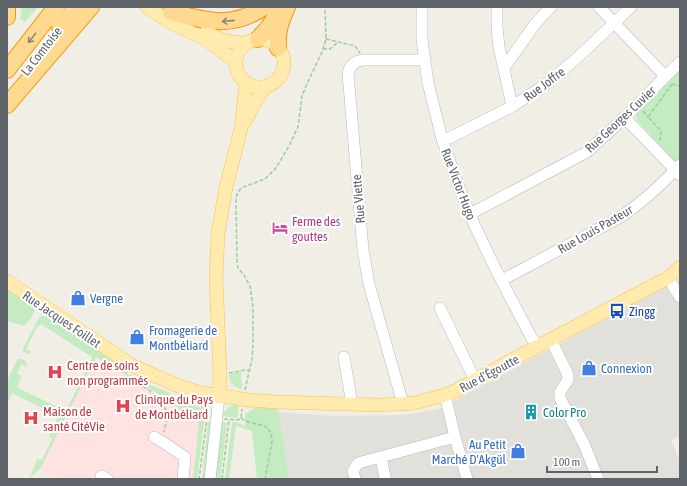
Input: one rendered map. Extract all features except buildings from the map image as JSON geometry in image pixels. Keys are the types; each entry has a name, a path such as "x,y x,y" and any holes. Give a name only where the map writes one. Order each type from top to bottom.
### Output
{"highway":[{"path":"7,7 7,17"},
{"name":"La Comtoise","path":"7,70 56,7"},
{"name":"La Comtoise","path":"7,96 48,41 76,7"},
{"path":"7,106 91,7"},
{"path":"167,10 204,20 224,22 241,19 264,7"},
{"path":"252,41 269,27 281,7"},
{"path":"278,48 278,30 287,7"}],"main road":[{"path":"147,7 174,24 207,40 236,62"},
{"path":"167,10 184,21 221,40 267,40 273,43 282,54 284,62 280,76 262,91 241,129"},
{"path":"252,41 241,49 237,55 237,70 246,82 260,86 268,85"},
{"path":"219,397 220,374 216,278 218,234 226,187 241,129 246,82"},
{"name":"Rue d'Égoutte","path":"277,402 379,405 403,404 420,402 445,395 668,278 680,267"},
{"name":"Rue Jacques Foillet","path":"7,281 133,366 176,385 201,393 243,400 277,402"}],"street":[{"name":"Rue Victor Hugo","path":"422,7 422,40 428,83 442,139 470,214 501,280 531,338 538,347"},
{"path":"497,7 499,47 513,106"},
{"path":"504,68 535,24 551,7"},
{"path":"599,7 669,80"},
{"name":"Rue Joffre","path":"442,139 449,138 513,106 546,84 576,59 631,7"},
{"path":"363,60 425,60"},
{"name":"Rue Viette","path":"363,60 352,64 348,73 363,250 369,284 403,404"},
{"name":"Rue Georges Cuvier","path":"470,214 587,152 624,117 669,80 680,62"},
{"path":"624,117 678,170"},
{"name":"Rue Louis Pasteur","path":"501,280 617,219 628,212 678,170"},
{"path":"668,278 680,297"},
{"path":"440,308 475,380"},
{"path":"551,340 568,375 568,380 560,392 560,398 584,444 598,479"},
{"path":"344,357 352,404"},
{"path":"445,395 467,479"},
{"path":"210,479 219,397"},
{"path":"355,479 353,471 358,463 455,437"},
{"path":"158,439 185,457 183,479"},
{"path":"381,458 385,477 384,479"}],"path":[{"path":"241,418 243,400 252,359 253,308 250,286 238,268 237,263 237,194 240,188 265,179 276,168 298,127 302,96 326,39 325,7"},
{"path":"326,39 355,46 359,50 363,60"},
{"path":"323,49 330,49 338,42"},
{"path":"659,152 661,131 648,117 669,80"},
{"path":"133,366 130,370 130,377 132,380 150,391 165,408 168,414 158,439"},
{"path":"220,374 249,370"},
{"path":"199,479 207,418"},
{"path":"223,419 229,420 241,418 245,421 264,426 269,430 272,437 272,442 265,479"},
{"path":"222,479 229,420"}],"shaded area":[{"path":"667,286 680,305 680,436 671,440 680,461 680,479 289,479 277,412 332,416 404,415 439,409"},
{"name":"Clinique du Pays de Montbéliard","path":"96,357 152,390 199,423 193,479 60,479 40,469"}],"green space":[{"path":"22,7 38,7 25,22 20,19"},
{"path":"680,68 680,160 676,163 636,119 637,110"},
{"path":"7,288 34,306 33,314 24,326 7,321"},
{"path":"41,316 48,316 128,370 128,376 96,357 40,469 29,479 37,459 42,460 52,439 49,436 58,416 12,393 7,403 7,381 17,360 23,359 26,361 27,365 27,367 21,364 17,374 22,376 18,388 66,411 92,359 92,357 41,324 40,326 38,325 26,349 31,351 30,353 27,354 23,351 23,348"},
{"path":"241,372 242,389 232,384 229,374"},
{"path":"131,376 140,377 151,385 170,393 169,395 176,396 201,408 204,412 205,415 197,479 193,479 199,423"},
{"path":"239,404 237,418 223,416 225,411 229,408"},
{"path":"256,407 278,409 289,479 257,479 252,431 236,426 229,479 225,479 232,423 237,422 245,426 245,414"},
{"path":"208,422 213,422 207,479 202,479"},
{"path":"222,422 226,423 227,425 220,479 215,479"}],"place":[{"name":"Ferme des gouttes","path":"280,228"},
{"name":"Vergne","path":"78,298"},
{"name":"Zingg","path":"617,311"},
{"name":"Fromagerie de Montbéliard","path":"137,337"},
{"name":"Connexion","path":"589,368"},
{"name":"Centre de soins non programmés","path":"55,372"},
{"name":"Clinique du Pays de Montbéliard","path":"123,406"},
{"name":"Color Pro","path":"531,412"},
{"name":"Maison de santé CitéVie","path":"31,418"},
{"name":"Au Petit Marché D'Akgül","path":"518,451"}]}
